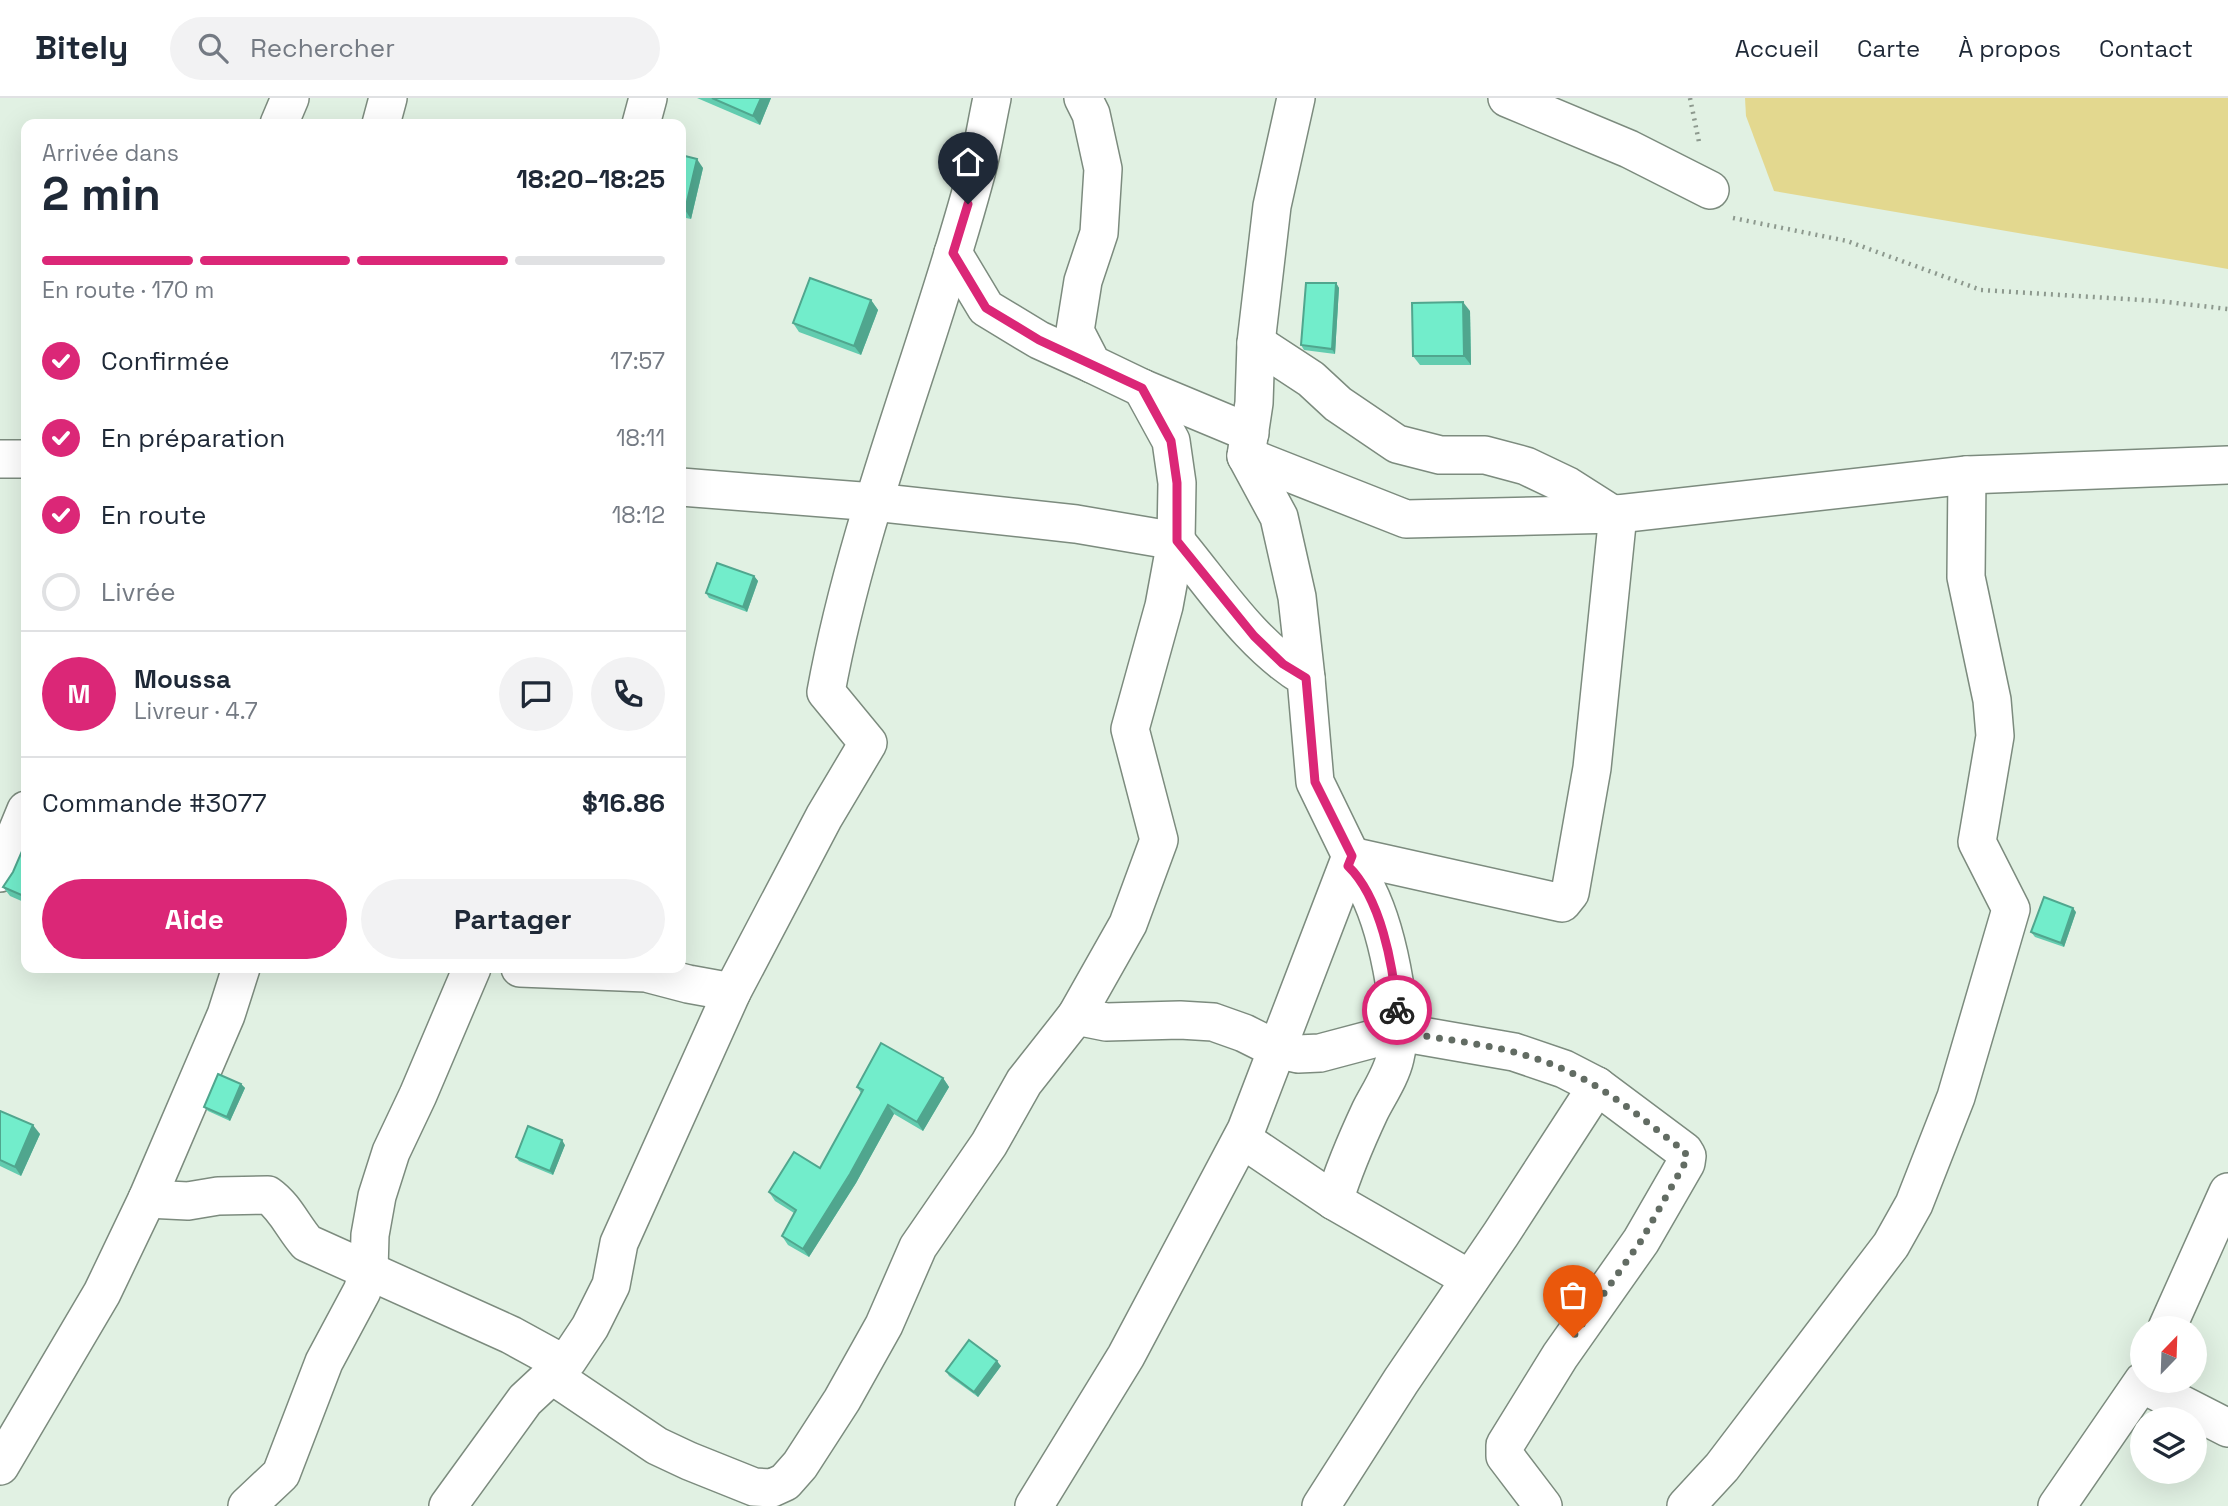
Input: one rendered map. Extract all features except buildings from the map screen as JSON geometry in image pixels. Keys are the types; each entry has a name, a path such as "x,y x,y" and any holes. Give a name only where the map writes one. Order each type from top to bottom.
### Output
{"street":[{"path":"281,119 290,98"},
{"path":"382,119 388,98"},
{"path":"642,119 648,98"},
{"path":"448,1506 524,1400 559,1370 590,1327 611,1285 619,1243 732,992 824,817 868,743 826,692 836,639 874,502 975,179 992,98"},
{"path":"1083,98 1091,114 1103,169 1099,233 1083,281 1075,331 1092,364"},
{"path":"1296,98 1272,206 1256,343 1254,403 1248,444 1279,517 1297,597 1315,782 1350,861 1372,901 1395,986 1399,1032 1395,1060 1349,1155 1334,1200"},
{"path":"1507,98 1629,149 1710,190"},
{"path":"953,253 986,308 1039,340 1406,519 1615,514 1967,475 2228,465"},
{"path":"1256,343 1311,379 1338,404 1397,444 1440,455 1485,455 1525,466 1569,486 1615,514"},
{"path":"147,1199 188,1201 218,1196 268,1195 285,1212 292,1226 307,1243 511,1335 657,1446 754,1487 772,1488 785,1482 800,1465 842,1400 884,1325 918,1247 989,1144 1024,1082 1076,1016 1128,924 1159,840 1130,729 1164,606 1177,541 1177,483 1171,441 1142,388"},
{"path":"0,458 21,458"},
{"path":"1686,1506 1722,1467 1897,1235 1914,1204 1956,1097 2011,909 1977,842 1995,737 1992,700 1966,577 1967,475"},
{"path":"686,487 874,502 1076,524 1177,541 1254,636 1283,664 1306,678"},
{"path":"1350,861 1562,903 1567,898 1592,768 1615,514"},
{"path":"0,873 21,822"},
{"path":"1034,1506 1126,1356 1242,1139 1350,861"},
{"path":"0,1466 102,1293 147,1199 226,1015 239,973"},
{"path":"247,1506 281,1474 324,1362 362,1291 369,1270 370,1235 377,1196 391,1152 470,973"},
{"path":"646,973 732,992"},
{"path":"1076,1016 1106,1022 1213,1022 1244,1033 1276,1049 1298,1054 1320,1053 1399,1032 1514,1052 1564,1069 1597,1086 1684,1151 1687,1156 1685,1163 1641,1241 1560,1356 1505,1445 1505,1456 1544,1506"},
{"path":"1321,1506 1407,1371 1597,1086"},
{"path":"1242,1139 1334,1200 1470,1279"},
{"path":"2172,1316 2228,1192"},
{"path":"2057,1506 2135,1393"},
{"path":"2163,1393 2228,1428"}],"path":[{"path":"1690,98 1716,215 1847,241 1981,290 2158,300 2228,309"}],"shaded area":[{"path":"1745,98 2228,98 2228,269 1774,191 1746,116"}],"way so far":[{"path":"1397,1010 1399,1032 1514,1052 1564,1069 1597,1086 1684,1151 1687,1156 1641,1241 1573,1337"}],"route":[{"path":"968,204 953,253 986,308 1039,340 1142,388 1171,441 1177,483 1177,541 1254,636 1283,664 1306,678 1315,782 1352,856 1348,866 1361,879 1372,901 1395,986 1397,1010"}]}
